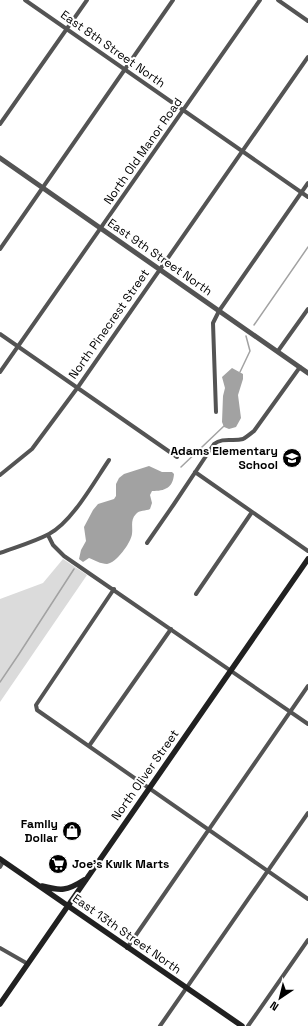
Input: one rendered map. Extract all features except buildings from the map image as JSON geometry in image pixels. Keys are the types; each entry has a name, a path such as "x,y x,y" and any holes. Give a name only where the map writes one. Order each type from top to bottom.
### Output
{"main road":[{"name":"North Oliver Street","path":"0,1004 308,559"},
{"name":"East 13th Street North","path":"1,863 37,884 127,948 242,1026"},
{"path":"37,884 62,890 69,889 88,877"}],"street":[{"name":"East 8th Street North","path":"25,0 308,197"},
{"path":"0,124 87,0"},
{"path":"0,249 173,0"},
{"name":"North Old Manor Road","path":"0,372 260,0"},
{"path":"278,0 308,21"},
{"name":"North Pinecrest Street","path":"0,475 32,449 78,387 308,57"},
{"name":"East 9th Street North","path":"0,158 308,373"},
{"path":"216,412 213,324 219,311 308,183"},
{"path":"278,351 308,309"},
{"path":"0,334 177,457"},
{"path":"147,543 214,444 218,441 245,438 254,431 300,367"},
{"path":"0,553 48,535 58,528 68,519 109,460"},
{"path":"195,472 308,551"},
{"path":"196,594 252,512"},
{"path":"48,535 57,550 308,724"},
{"path":"114,589 36,705 37,710 308,898"},
{"path":"89,746 171,629"},
{"path":"127,948 308,686"},
{"path":"160,1026 308,813"},
{"path":"248,1026 308,940"},
{"path":"0,948 28,964"}],"shaded area":[{"path":"232,368 243,374 243,379 238,395 241,418 236,427 229,429 224,427 222,422 223,396 225,388 222,377"},
{"path":"149,466 162,472 172,472 174,474 170,486 161,490 152,491 150,495 152,503 150,509 139,512 134,516 132,521 131,538 115,560 111,563 105,564 89,558 83,562 79,559 81,550 86,541 84,527 93,510 98,504 114,499 116,496 116,484 119,478 124,474"},
{"path":"63,559 87,575 0,702 0,599 43,583"}],"waterway":[{"path":"254,325 308,247"},
{"path":"240,372 250,351 246,336"},
{"path":"181,467 224,426"},
{"path":"0,682 74,569"}],"place":[{"name":"Adams Elementary School","path":"292,458"},
{"name":"Family Dollar","path":"72,831"},
{"name":"Joe's Kwik Marts","path":"58,864"}]}
